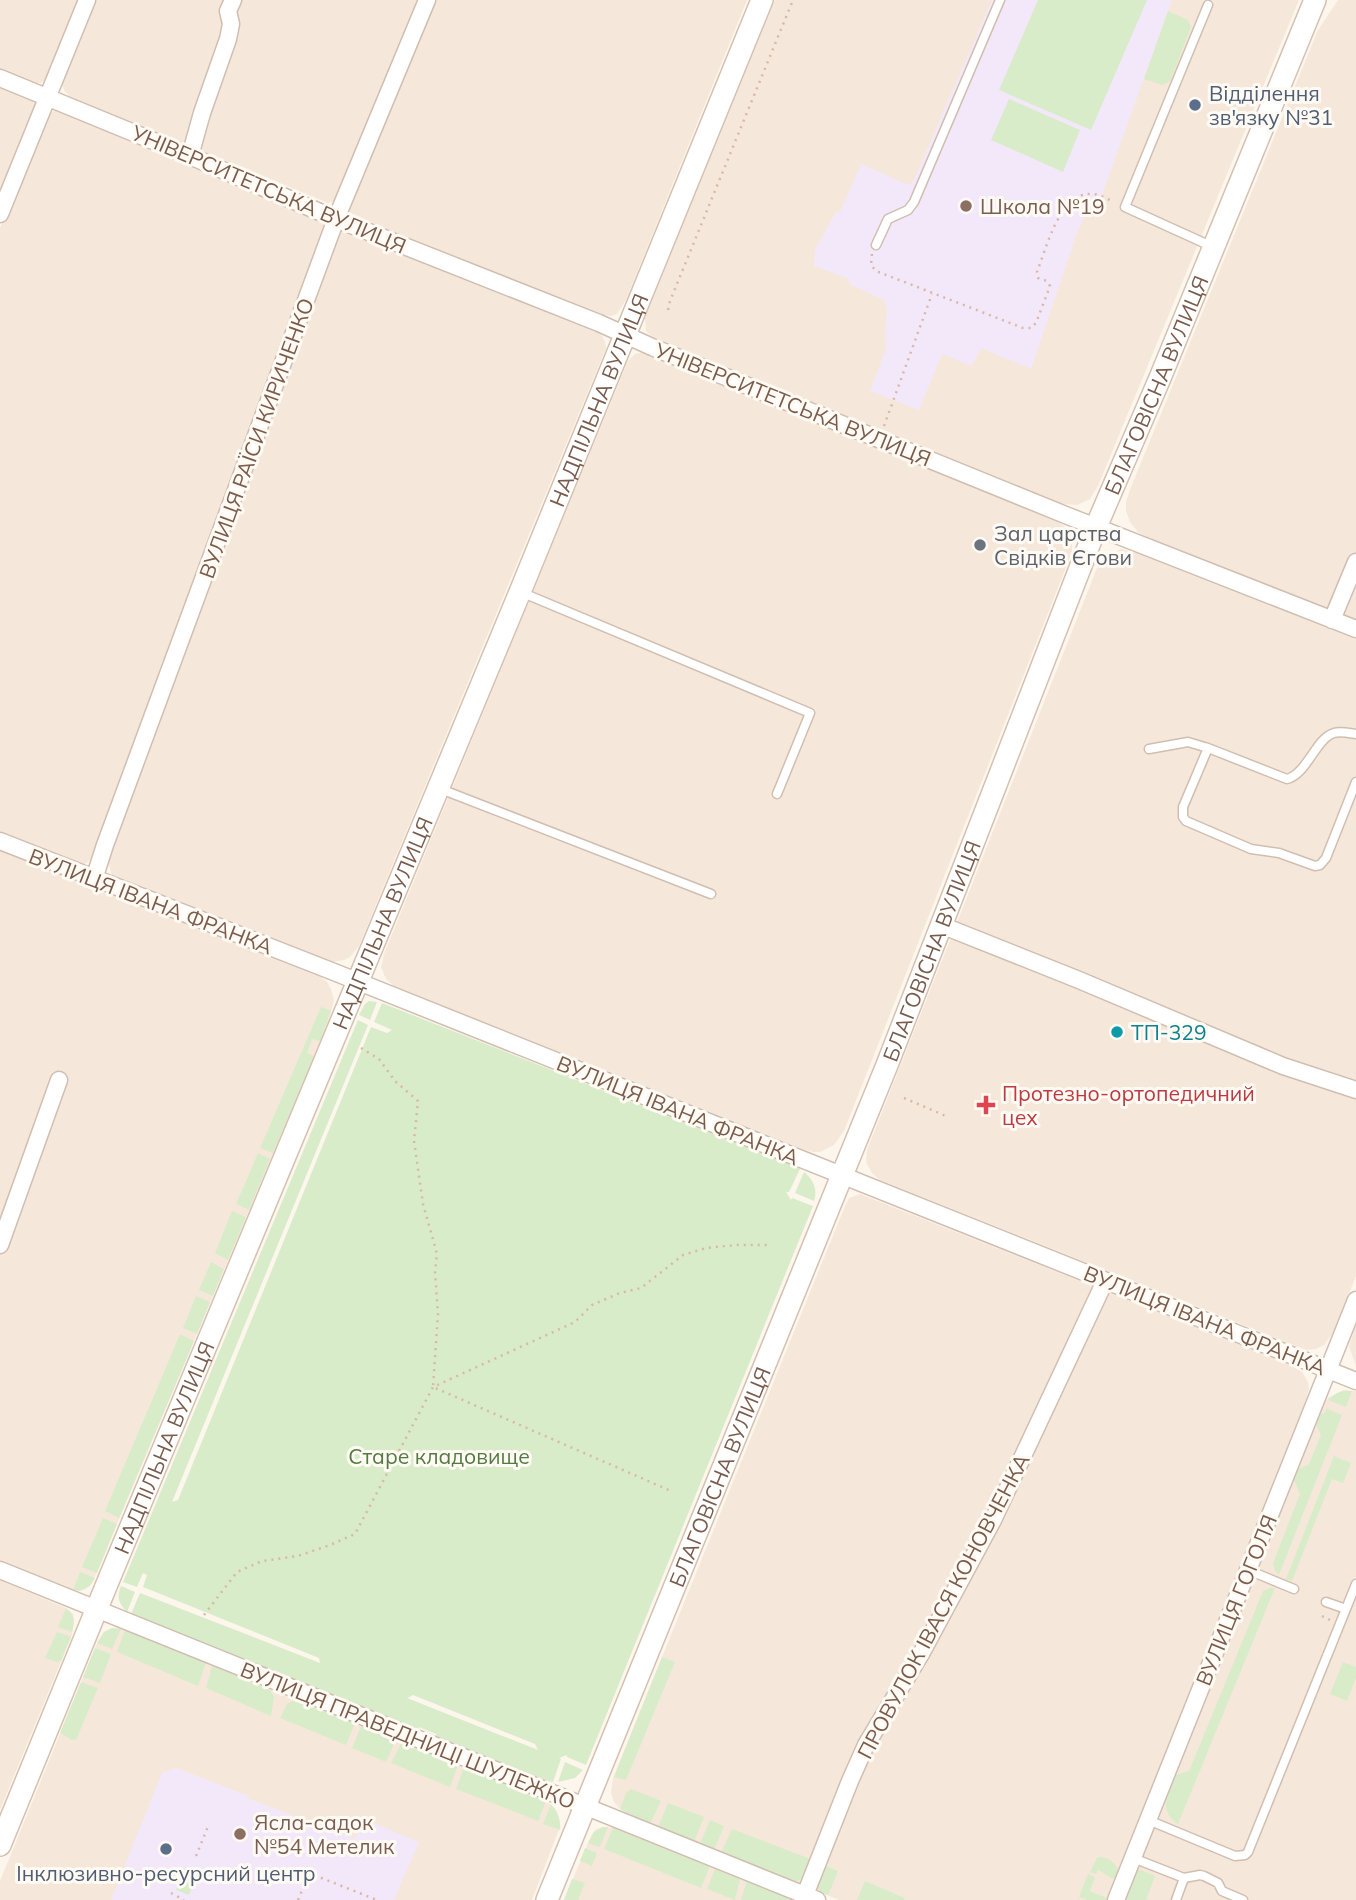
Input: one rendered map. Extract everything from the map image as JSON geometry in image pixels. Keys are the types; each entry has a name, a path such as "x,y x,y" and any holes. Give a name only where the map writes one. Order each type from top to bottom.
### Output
{"main road":[{"name":"НАДПІЛЬНА ВУЛИЦЯ","path":"0,1845 520,592 762,0"},
{"name":"БЛАГОВІСНА ВУЛИЦЯ","path":"547,1900 887,1065 1096,527 1160,379 1315,0"}],"street":[{"path":"0,214 86,0"},
{"path":"190,156 228,39 228,11 233,0"},
{"name":"ВУЛИЦЯ РАЇСИ КИРИЧЕНКО","path":"94,879 336,219 427,0"},
{"name":"УНІВЕРСИТЕТСЬКА ВУЛИЦЯ","path":"0,78 336,219 1096,527 1356,629"},
{"path":"1332,620 1356,562"},
{"name":"ВУЛИЦЯ ІВАНА ФРАНКА","path":"0,841 1356,1381"},
{"path":"941,925 1283,1066 1356,1090"},
{"path":"0,1245 59,1080"},
{"name":"ПРОВУЛОК ІВАСЯ КОНОВЧЕНКА","path":"811,1897 845,1793 866,1745 910,1674 993,1520 1105,1281"},
{"name":"ВУЛИЦЯ ГОГОЛЯ","path":"1116,1900 1356,1300"},
{"name":"ВУЛИЦЯ ПРАВЕДНИЦІ ШУЛЕЖКО","path":"0,1570 811,1897"}],"lane":[{"path":"876,245 888,219 908,210 914,202 1000,0"},
{"path":"1208,5 1125,207 1213,247"},
{"path":"520,592 810,713 777,794"},
{"path":"1149,749 1188,742 1291,779 1329,735 1337,732 1356,733"},
{"path":"1208,748 1183,807 1186,821 1251,849 1279,853 1311,865 1320,865 1326,858 1356,782"},
{"path":"438,789 711,894"},
{"path":"1248,1570 1294,1589"},
{"path":"1148,1821 1235,1856 1248,1852 1356,1584"},
{"path":"1326,1602 1346,1609"},
{"path":"1133,1858 1184,1878 1200,1875 1218,1883 1222,1891 1243,1900"},
{"path":"1176,1900 1184,1878"}],"path":[{"path":"668,310 793,0"},
{"path":"876,245 870,262 873,269 1023,328 1031,328 1036,323 1050,286 1047,281 1038,278 1037,272 1065,207 1079,196 1090,193 1125,207"},
{"path":"879,439 933,293"},
{"path":"204,1615 237,1572 262,1561 298,1556 355,1534 433,1387 438,1314 435,1272 437,1254 423,1204 414,1141 418,1101 395,1081 379,1059 361,1048"},
{"path":"904,1098 946,1116"},
{"path":"433,1387 575,1322 592,1305 620,1293 641,1288 683,1255 706,1248 771,1245"},
{"path":"433,1387 671,1491"},
{"path":"1322,1616 1327,1618"},
{"path":"196,1856 209,1824"},
{"path":"298,1900 309,1873 377,1900"},
{"path":"171,1893 184,1900"}],"shaded area":[{"path":"0,0 80,0 47,78 41,83 31,83 0,71"},
{"path":"90,0 423,0 337,200 328,203 70,97 62,82"},
{"path":"435,0 747,0 626,300 617,314 603,315 350,213 349,206 377,145"},
{"path":"775,0 1299,0 1098,486 1090,499 1077,505 1061,504 657,339 646,331 645,318"},
{"name":"Школа №19","path":"992,0 1172,0 1100,200 1093,198 1077,233 1031,369 981,348 972,366 942,354 919,410 870,391 886,349 887,310 884,300 851,285 847,278 814,266 815,250 836,212 840,212 861,164 908,185 913,182"},
{"path":"1338,0 1356,0 1356,620 1150,539 1138,532 1126,511 1131,487 1318,30"},
{"path":"0,84 35,100 36,104 0,201"},
{"path":"57,110 323,219 324,225 306,288 96,849 85,864 76,864 0,833 0,228 43,118"},
{"path":"340,230 600,333 606,348 359,946 350,957 332,962 116,879 108,862"},
{"path":"645,352 1053,519 1065,527 1072,537 1072,552 844,1131 834,1145 820,1152 803,1149 394,986 386,979 381,967 385,951 628,361 635,354"},
{"path":"1121,549 1138,553 1356,639 1356,1276 1333,1333 1324,1345 1316,1349 1301,1348 880,1180 866,1162 867,1150 1097,568 1106,556"},
{"path":"0,849 317,974 327,982 334,1000 328,1023 96,1574 90,1586 80,1591 68,1589 0,1562"},
{"path":"860,1194 1289,1364 1302,1372 1308,1382 1309,1389 1304,1405 1106,1900 839,1900 647,1823 629,1815 614,1802 611,1793 613,1778 845,1206 849,1198"},
{"path":"1356,1323 1356,1366 1349,1347"},
{"path":"1344,1390 1356,1391 1356,1900 1125,1900 1323,1405 1329,1397"},
{"path":"0,1580 66,1608 73,1614 74,1619 72,1635 0,1810"},
{"path":"112,1628 121,1629 548,1802 557,1812 560,1827 532,1900 0,1900 0,1881 97,1643 104,1632"},
{"name":"Ясла-садок №54 Метелик","path":"176,1768 355,1839 364,1819 419,1842 394,1900 111,1900 162,1773"},
{"path":"615,1828 793,1900 564,1900 591,1836 596,1829"}],"green space":[{"path":"1038,0 1147,0 1091,130 999,90"},
{"path":"1168,11 1188,20 1191,27 1171,79 1162,85 1144,79"},
{"path":"1009,99 1080,130 1063,172 991,140"},
{"path":"369,1001 377,1002 370,1020 359,1015"},
{"name":"Старе кладовище","path":"382,1003 797,1167 800,1169 789,1192 786,1192 791,1200 792,1198 813,1206 586,1765 567,1755 559,1758 561,1759 553,1782 534,1777 436,1737 436,1734 419,1727 417,1730 138,1618 131,1614 140,1593 320,1663 319,1658 143,1587 147,1575 143,1573 137,1587 123,1582 358,1020 368,1025 172,1502 178,1500 371,1027 387,1033 392,1030 374,1022","holes":["413,1695 535,1744 538,1750 407,1698"]},
{"path":"321,1007 331,1011 320,1041 312,1039 307,1053 314,1056 273,1153 260,1148"},
{"path":"258,1153 270,1159 249,1210 236,1204"},
{"path":"804,1172 814,1185 814,1201 795,1193"},
{"path":"232,1211 246,1217 228,1260 215,1253"},
{"path":"211,1262 224,1269 213,1296 199,1290"},
{"path":"196,1296 210,1302 197,1334 183,1328"},
{"path":"180,1334 194,1341 119,1518 105,1511"},
{"path":"1352,1391 1346,1407 1328,1400 1337,1393"},
{"path":"1326,1408 1342,1415 1279,1575 1273,1563 1300,1494 1294,1480 1298,1469 1309,1464 1321,1435 1316,1424"},
{"path":"1334,1456 1351,1463 1343,1483 1332,1479 1292,1581 1286,1579"},
{"path":"103,1518 117,1524 97,1573 82,1567"},
{"path":"80,1572 95,1578 87,1588 73,1590"},
{"path":"121,1586 135,1592 127,1612 119,1600"},
{"path":"1275,1588 1178,1824 1166,1807 1170,1789 1176,1775 1189,1771 1263,1591"},
{"path":"66,1608 74,1619 72,1632 58,1627"},
{"path":"112,1628 121,1629 112,1649 97,1643 104,1632"},
{"path":"125,1630 206,1663 198,1686 117,1652"},
{"path":"57,1632 71,1637 61,1661 57,1662 45,1658"},
{"path":"95,1648 111,1654 100,1683 83,1677"},
{"path":"662,1657 675,1662 626,1780 614,1777"},
{"path":"1343,1662 1356,1667 1356,1678 1347,1701 1330,1694"},
{"path":"212,1666 270,1690 274,1697 271,1716 206,1688"},
{"path":"81,1682 98,1688 76,1740 72,1740 60,1733"},
{"path":"294,1700 355,1723 346,1745 280,1718 287,1704"},
{"path":"361,1726 396,1740 386,1762 352,1748"},
{"path":"402,1742 458,1765 450,1787 391,1763"},
{"path":"565,1762 583,1770 575,1778 558,1782"},
{"path":"464,1767 546,1801 538,1821 456,1789"},
{"path":"631,1789 661,1801 651,1822 647,1823 620,1809 626,1793"},
{"path":"668,1803 704,1817 694,1842 658,1827"},
{"path":"551,1804 556,1810 560,1830 543,1824"},
{"path":"710,1820 724,1826 714,1850 700,1844"},
{"path":"608,1827 600,1847 588,1843 594,1832"},
{"path":"613,1828 710,1866 701,1888 604,1849"},
{"path":"732,1829 813,1860 808,1871 804,1877 793,1882 721,1853"},
{"path":"585,1848 597,1853 592,1866 580,1861"},
{"path":"1100,1857 1109,1859 1116,1866 1118,1869 1115,1878 1098,1870 1096,1874 1090,1872"},
{"path":"821,1864 838,1871 827,1895 816,1886"},
{"path":"185,1867 198,1872 189,1895 176,1890"},
{"path":"715,1869 740,1879 735,1900 707,1889"},
{"path":"1137,1870 1155,1876 1146,1900 1125,1900"},
{"path":"1088,1874 1095,1877 1090,1891 1107,1898 1106,1900 1079,1897"},
{"path":"572,1879 585,1883 578,1900 564,1900"},
{"path":"747,1881 793,1900 741,1900"},
{"path":"865,1881 905,1898 857,1900"}],"place":[{"name":"Відділення зв'язку №31","path":"1195,105"},
{"name":"Школа №19","path":"966,206"},
{"name":"Зал царства Свідків Єгови","path":"980,545"},
{"name":"ТП-329","path":"1117,1032"},
{"name":"Протезно-ортопедичний цех","path":"986,1105"},
{"name":"Ясла-садок №54 Метелик","path":"240,1834"},
{"name":"Інклюзивно-ресурсний центр","path":"166,1849"}]}
